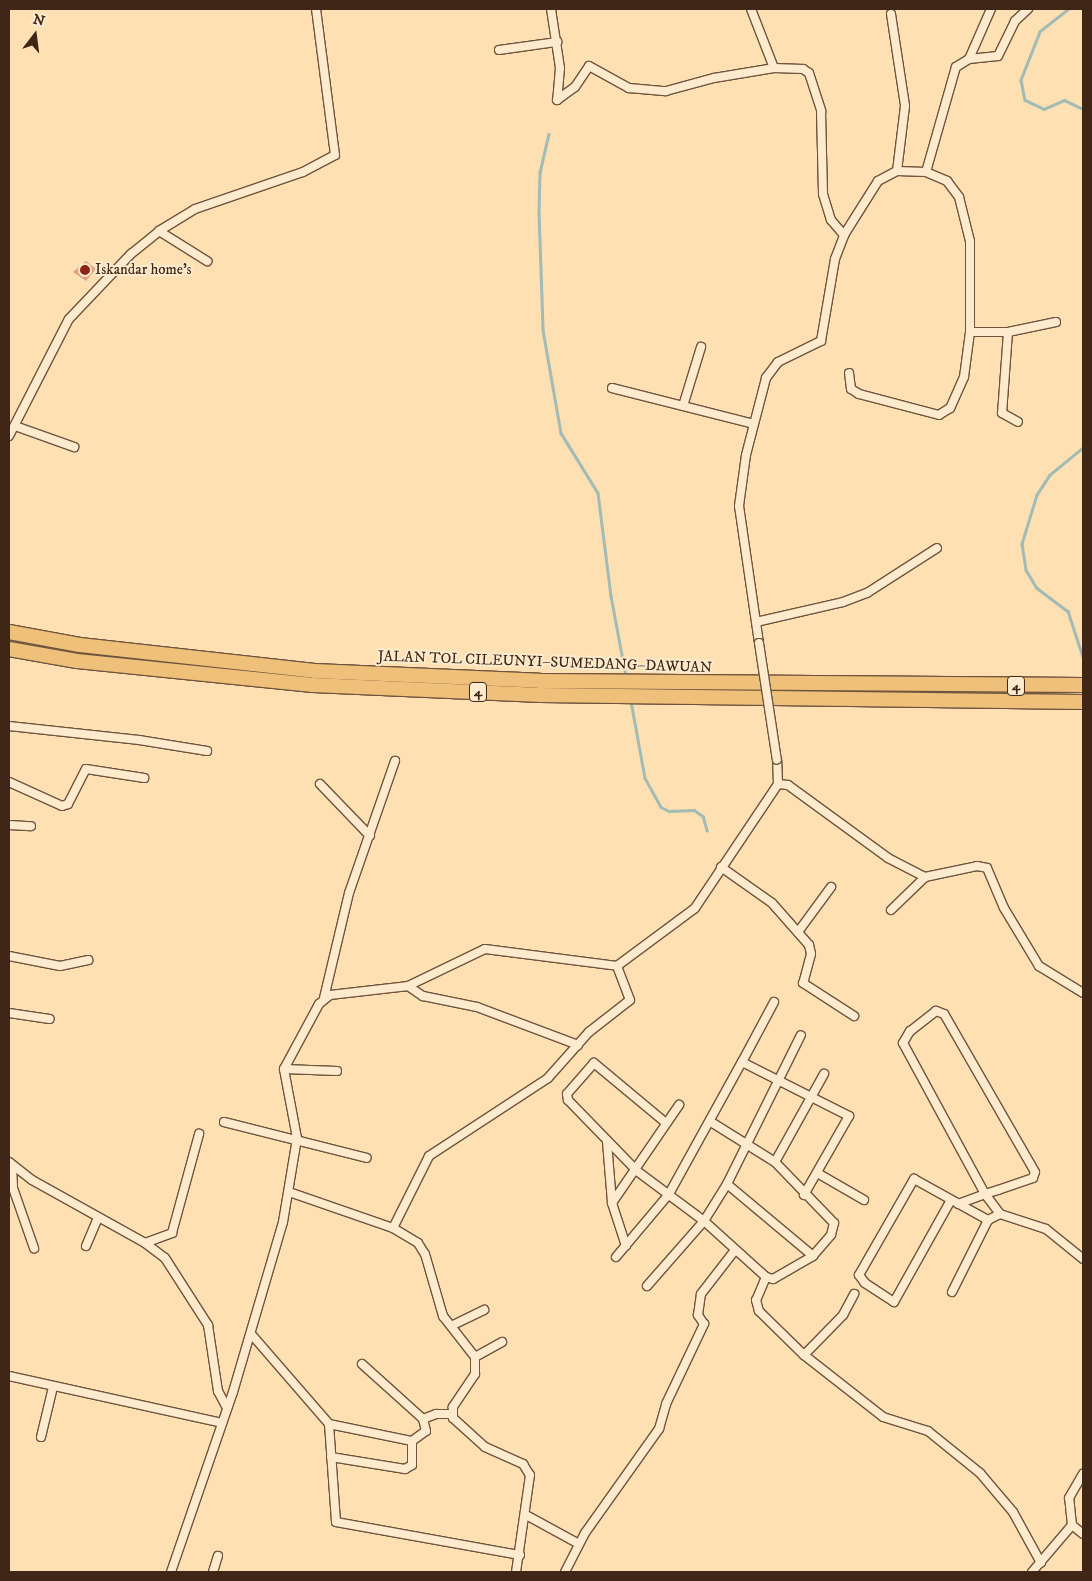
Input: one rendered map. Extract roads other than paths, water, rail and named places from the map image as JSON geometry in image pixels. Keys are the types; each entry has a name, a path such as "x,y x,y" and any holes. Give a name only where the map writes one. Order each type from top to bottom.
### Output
{"highway":[{"name":"JALAN TOL CILEUNYI–SUMEDANG–DAWUAN","path":"9,632 89,646 315,671 540,681 1083,686"},
{"name":"JALAN TOL CILEUNYI–SUMEDANG–DAWUAN","path":"9,649 77,662 313,685 540,695 1083,702"}],"street":[{"path":"9,436 69,319 158,231 196,209 303,172 335,155 316,9"},
{"path":"551,9 557,42 557,100 574,87 589,66 629,88 666,90 774,68 803,69 815,87 821,111 823,194 831,220 844,235"},
{"path":"751,9 774,68"},
{"path":"969,59 991,9"},
{"path":"926,172 956,68 969,59 998,56 1015,22 1027,9"},
{"path":"891,14 905,106 897,171"},
{"path":"499,50 557,42"},
{"path":"324,998 408,986 485,950 524,951 607,968 617,966 683,919 722,867 778,784 777,760 739,513 746,455 772,367 821,342 830,278 844,235 878,181 897,171 926,172 948,181 959,197 970,241 970,332 964,377 950,408 942,415 854,392 849,373"},
{"path":"158,231 207,261"},
{"path":"970,332 1008,332 1056,322"},
{"path":"1008,332 1002,413 1018,422"},
{"path":"683,406 701,348"},
{"path":"612,388 754,424"},
{"path":"15,426 74,447"},
{"path":"756,622 843,602 867,593 937,548"},
{"path":"9,726 139,740 207,752"},
{"path":"171,1572 252,1335 289,1192 297,1138 284,1069 324,998 349,893 395,762"},
{"path":"9,782 62,806 68,804 86,769 144,778"},
{"path":"320,784 370,836"},
{"path":"778,784 788,785 888,858 925,877"},
{"path":"9,825 31,826"},
{"path":"892,910 925,877 977,866 988,868 1004,908 1039,966 1083,993"},
{"path":"722,867 772,903 809,945 811,954 803,983 854,1016"},
{"path":"798,932 831,887"},
{"path":"9,956 60,966 88,960"},
{"path":"393,1228 429,1156 548,1078 578,1045 631,998 617,966"},
{"path":"408,986 423,996 477,1007 578,1045"},
{"path":"616,1257 669,1194 711,1122 774,1002"},
{"path":"958,1204 985,1194 1033,1178 1035,1172 944,1014 936,1011 910,1031 904,1042 985,1194 1000,1214 1046,1229 1083,1259"},
{"path":"9,1013 50,1019"},
{"path":"647,1286 704,1221 727,1184 801,1035"},
{"path":"742,1062 849,1117 818,1174 804,1195"},
{"path":"666,1123 603,1068 590,1063 567,1097 636,1171 704,1221 766,1277 773,1279 813,1256 831,1235 834,1223 804,1195 775,1162 711,1122"},
{"path":"284,1069 337,1071"},
{"path":"775,1162 824,1074"},
{"path":"612,1203 636,1171 679,1105"},
{"path":"224,1122 297,1138 367,1158"},
{"path":"145,1242 172,1233 199,1134"},
{"path":"607,1142 612,1203 626,1246"},
{"path":"10,1165 98,1218 145,1242 165,1258 201,1309 210,1334 218,1391 227,1408"},
{"path":"10,1165 13,1188 34,1248"},
{"path":"818,1174 864,1200"},
{"path":"951,1200 894,1302 865,1283 859,1275 910,1181 917,1180 988,1220"},
{"path":"727,1184 813,1256"},
{"path":"289,1192 393,1228 418,1243 425,1254 443,1316 476,1357 475,1374 452,1414"},
{"path":"952,1292 988,1220 1000,1214"},
{"path":"86,1246 98,1218"},
{"path":"565,1572 579,1544 658,1430 666,1404 704,1324 698,1315 700,1294 735,1250"},
{"path":"766,1277 756,1300 759,1311 804,1355 883,1417 928,1432 949,1445 980,1473 1013,1512 1041,1563"},
{"path":"804,1355 843,1315 854,1294"},
{"path":"450,1326 484,1310"},
{"path":"252,1335 329,1424 334,1519 341,1524 520,1555"},
{"path":"476,1357 502,1342"},
{"path":"329,1424 412,1441 426,1431 423,1419 362,1364"},
{"path":"9,1376 222,1423"},
{"path":"42,1437 53,1387"},
{"path":"423,1419 436,1414 452,1414"},
{"path":"452,1414 456,1422 485,1446 527,1468 531,1482 517,1570 525,1572"},
{"path":"331,1457 405,1469 412,1465 412,1441"},
{"path":"1083,1474 1068,1498 1072,1525 1083,1534"},
{"path":"526,1515 579,1544"},
{"path":"1032,1572 1072,1525"},
{"path":"213,1572 218,1556"}],"waterway":[{"path":"1069,9 1040,32 1021,80 1025,100 1044,109 1064,100 1083,109"},
{"path":"549,134 540,172 539,213 543,330 561,433 598,493 611,596 626,676"},
{"path":"1083,448 1050,475 1037,495 1022,544 1026,570 1037,588 1068,611 1083,657"},
{"path":"631,701 645,778 661,807 669,811 694,810 703,816 707,830"}],"place":[{"name":"Iskandar home's","path":"85,270"}]}
